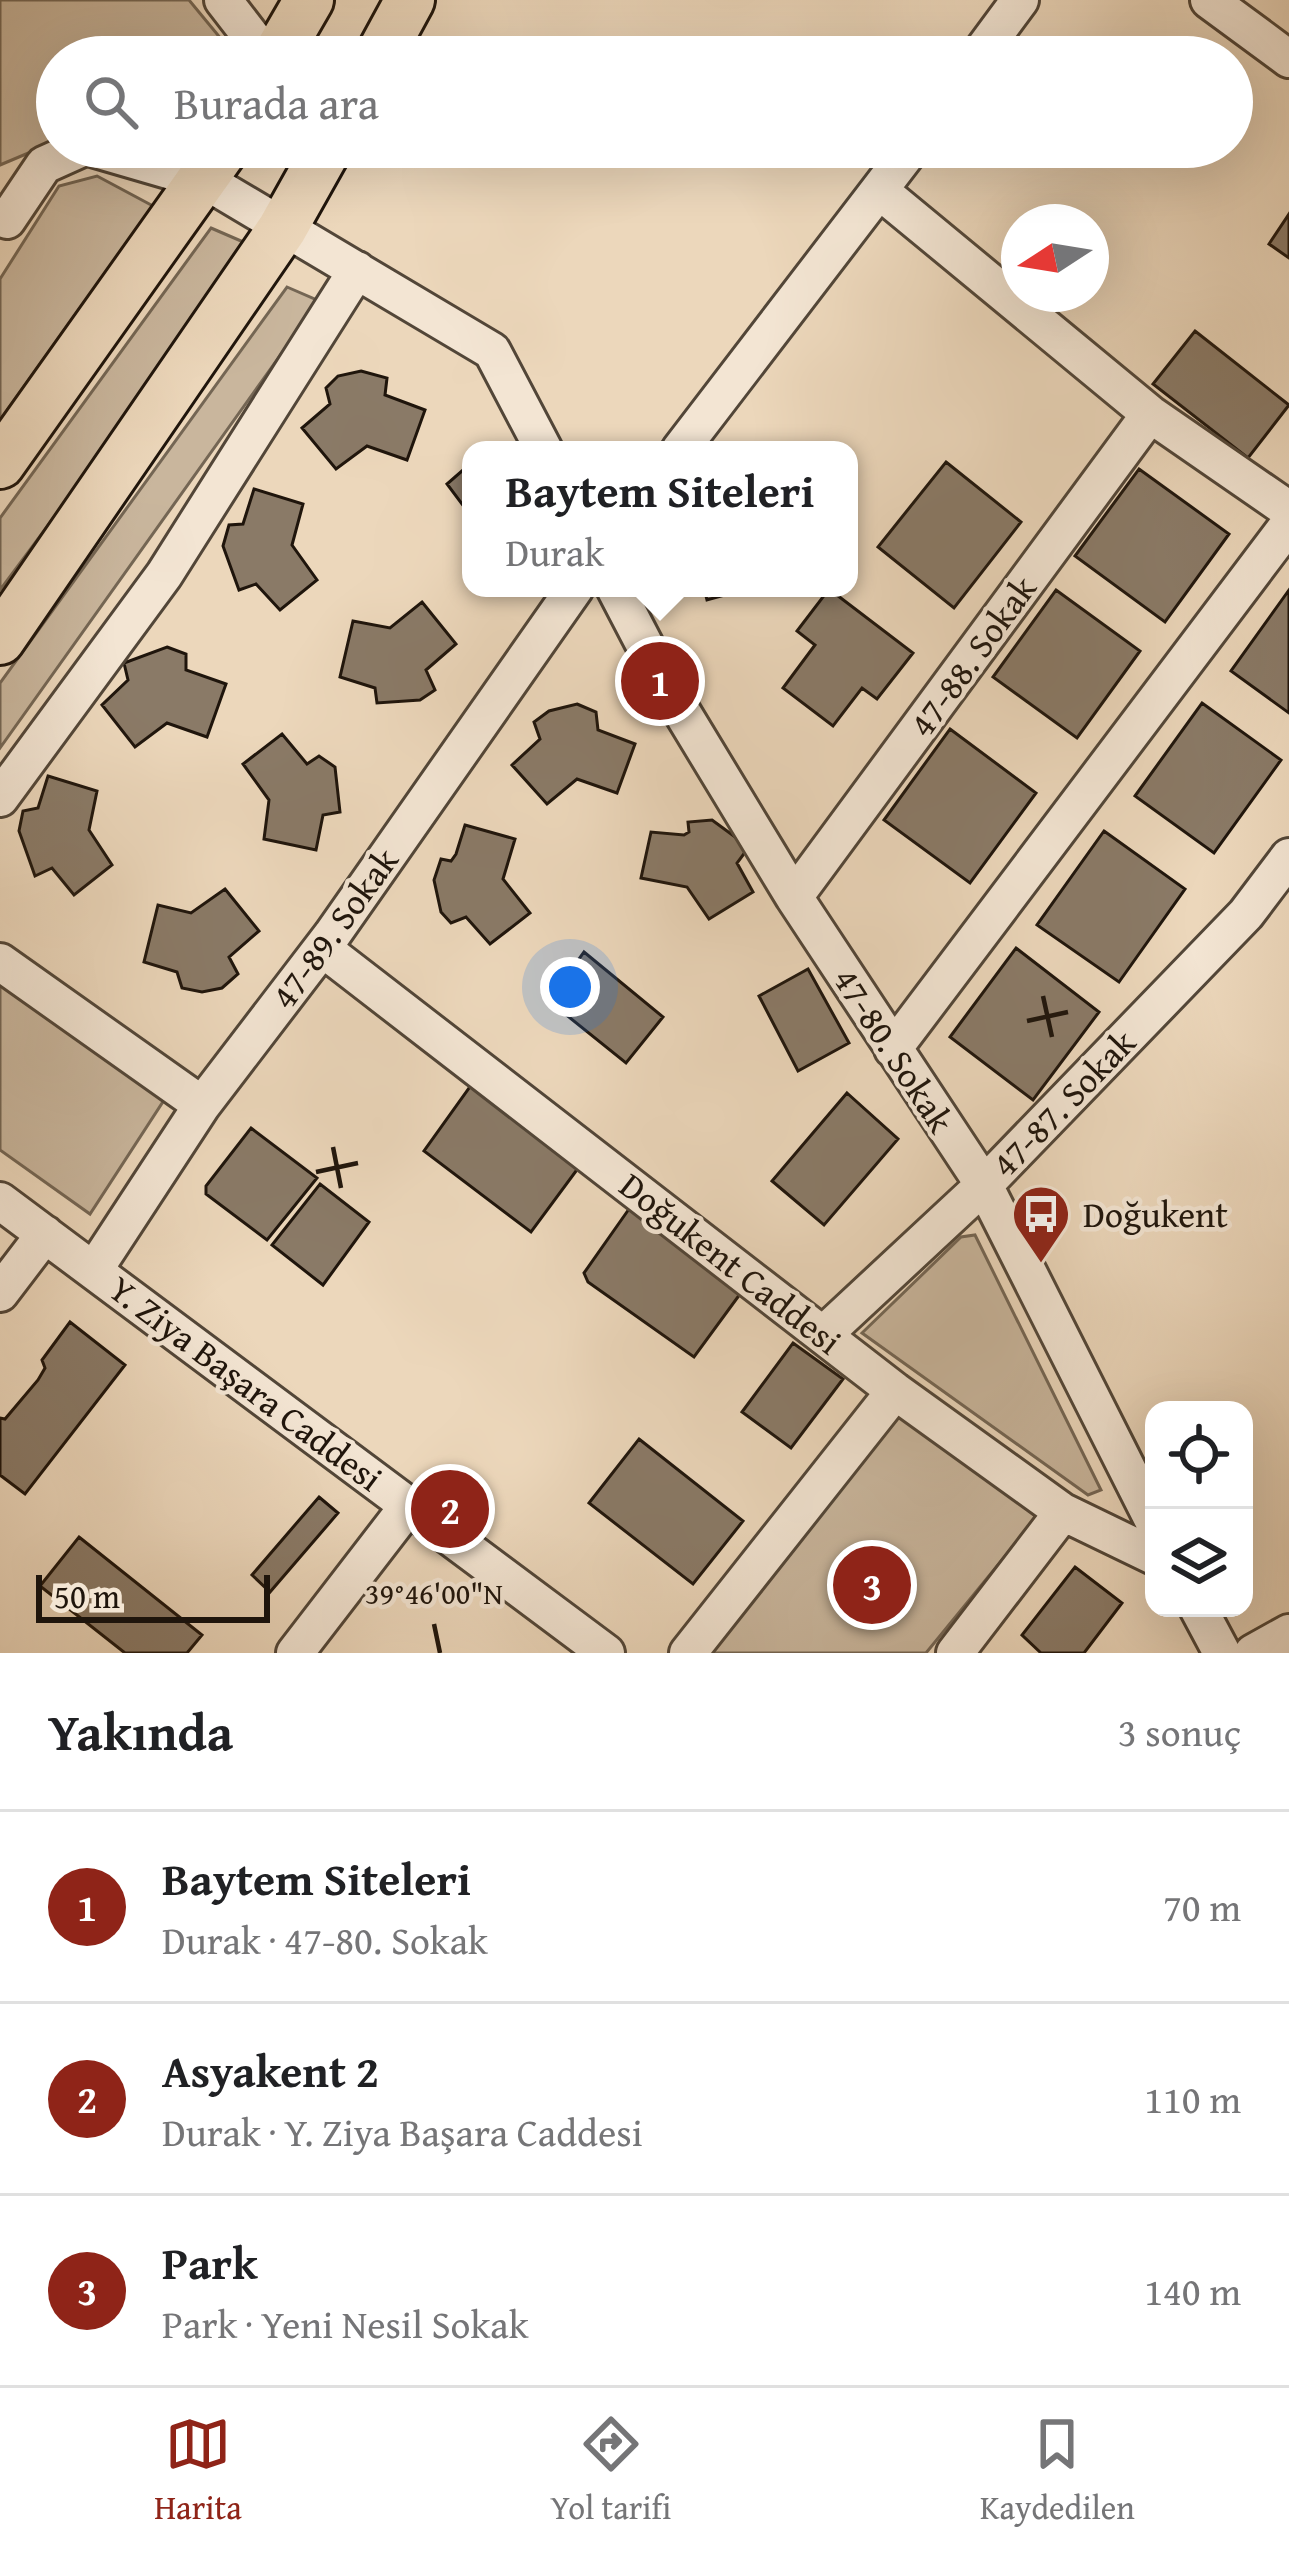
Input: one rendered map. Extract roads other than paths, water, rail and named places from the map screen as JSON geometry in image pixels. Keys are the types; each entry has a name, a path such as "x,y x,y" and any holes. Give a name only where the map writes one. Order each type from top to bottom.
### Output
{"main road":[{"path":"288,36 309,0"},
{"path":"390,36 410,0"},
{"path":"0,464 212,168"},
{"path":"0,640 282,230 316,168"}],"street":[{"path":"223,0 251,36"},
{"path":"993,36 1020,0"},
{"path":"1209,0 1289,59"},
{"path":"2,222 42,168"},
{"path":"219,168 282,230 492,351 539,441"},
{"path":"687,441 897,168"},
{"path":"880,191 1150,414 1289,510"},
{"path":"0,798 164,575 357,270"},
{"name":"47-88. Sokak","path":"794,897 1150,414"},
{"path":"893,1049 1289,524"},
{"name":"47-89. Sokak","path":"94,1270 202,1105 322,948 569,597"},
{"name":"47-80. Sokak","path":"621,597 665,684 794,897 984,1185 1147,1509"},
{"name":"47-87. Sokak","path":"823,1335 984,1185 1246,914 1289,857"},
{"name":"Doğukent Caddesi","path":"322,948 896,1391 1063,1512 1145,1552"},
{"path":"0,962 202,1105"},
{"name":"Y. Ziya Başara Caddesi","path":"0,1201 606,1653"},
{"path":"0,1293 45,1234"},
{"path":"688,1653 896,1391"},
{"path":"295,1653 409,1505"},
{"path":"955,1653 1063,1512"},
{"path":"1203,1617 1222,1653"},
{"path":"1253,1653 1289,1633"}],"place":[{"name":"Baytem Siteleri","path":"660,681"},
{"name":"Doğukent","path":"1041,1265"},
{"name":"Asyakent 2","path":"450,1509"},
{"name":"Park","path":"872,1585"}]}
